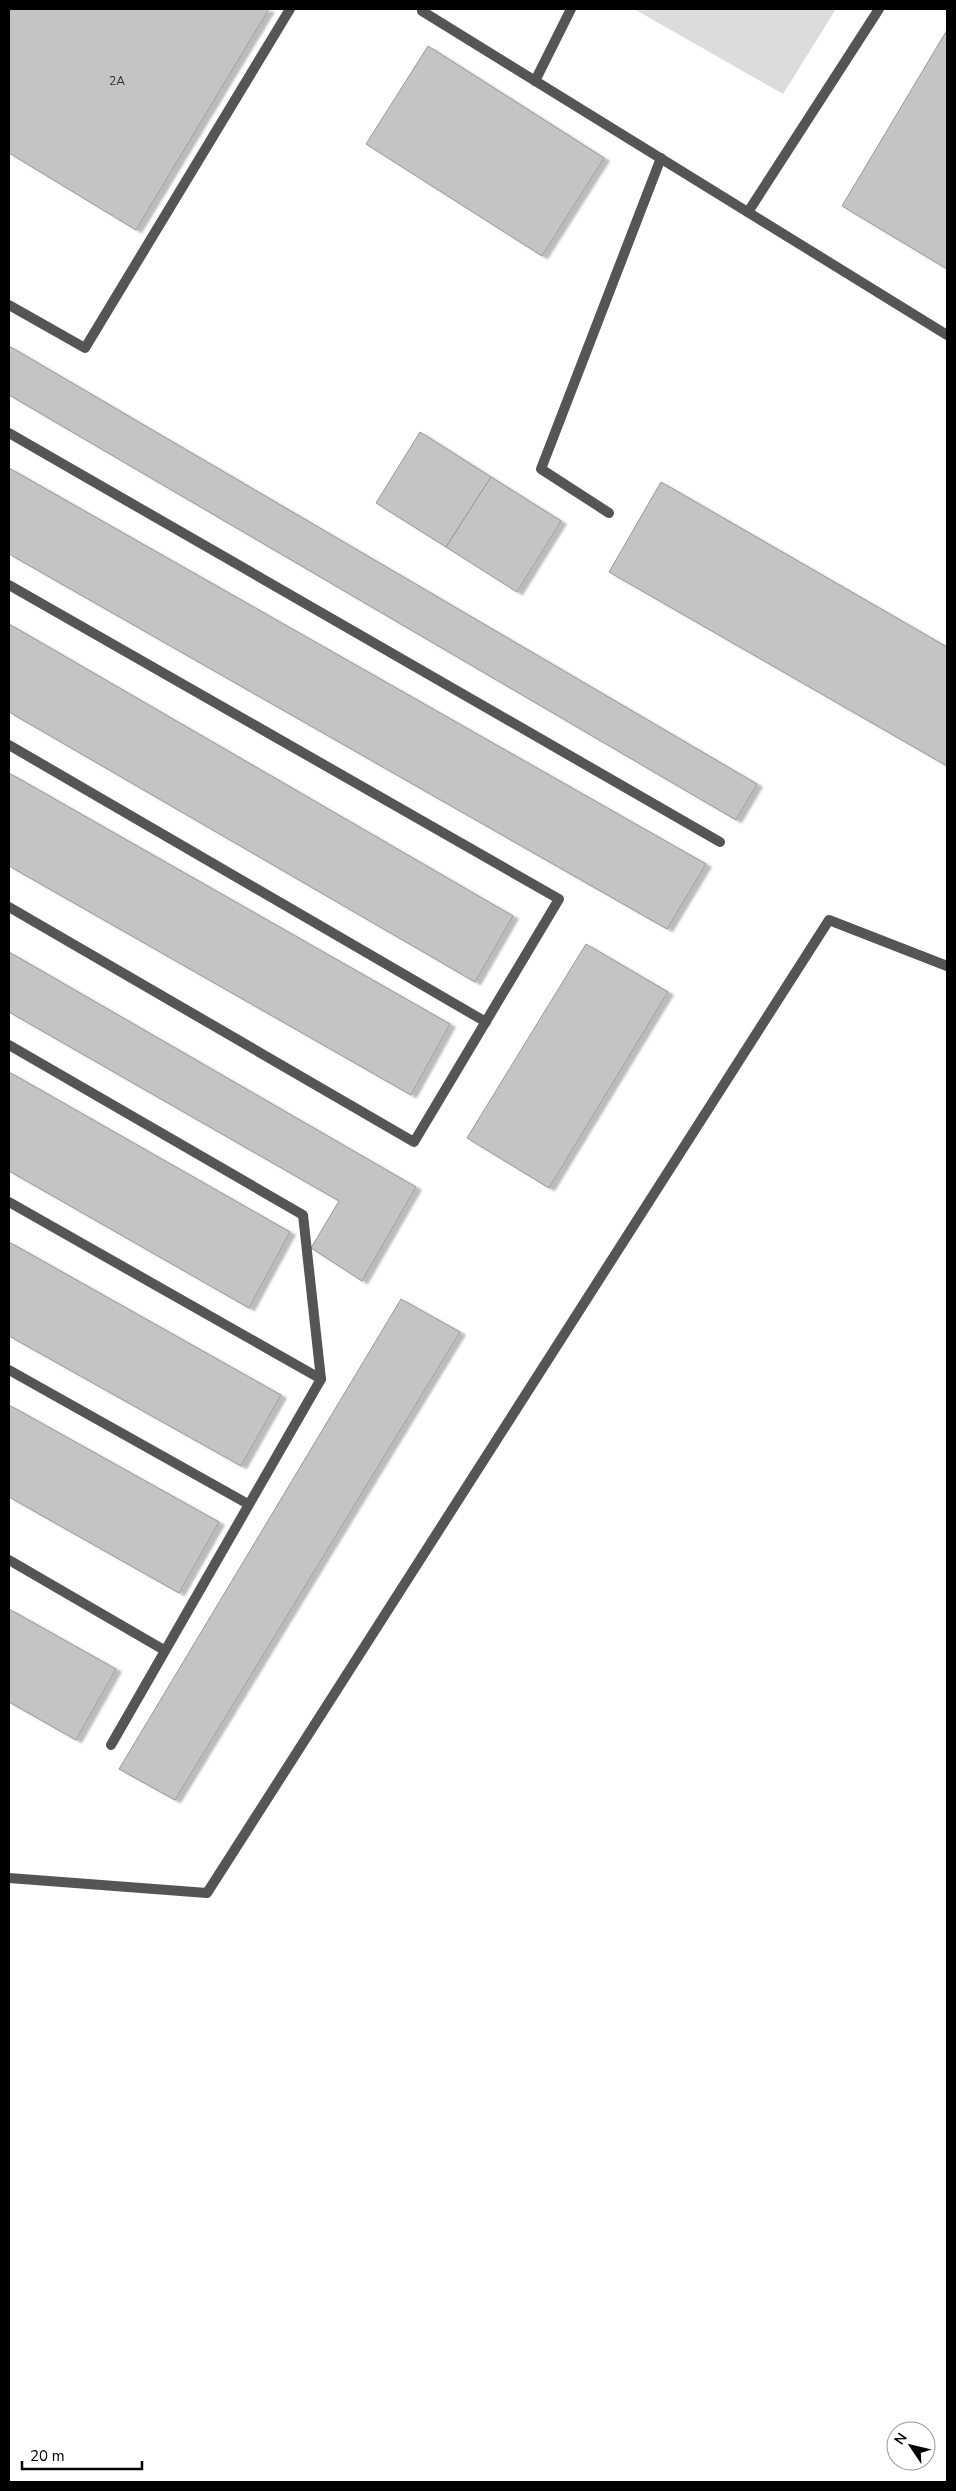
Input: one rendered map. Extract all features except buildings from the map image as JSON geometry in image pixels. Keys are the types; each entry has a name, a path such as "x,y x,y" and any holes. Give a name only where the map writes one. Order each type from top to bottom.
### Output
{"lane":[{"path":"9,305 85,348 290,9"},
{"path":"536,81 571,9"},
{"path":"748,212 879,9"},
{"path":"422,11 947,335"},
{"path":"609,513 540,469 661,158"},
{"path":"9,433 720,842"},
{"path":"9,585 559,900 414,1142 9,907"},
{"path":"9,745 486,1022"},
{"path":"9,1878 207,1893 829,920 947,966"},
{"path":"9,1045 304,1215 321,1379 111,1744"},
{"path":"9,1202 321,1379"},
{"path":"9,1370 248,1504"},
{"path":"9,1560 164,1650"}],"shaded area":[{"path":"634,9 836,9 783,94"}]}
